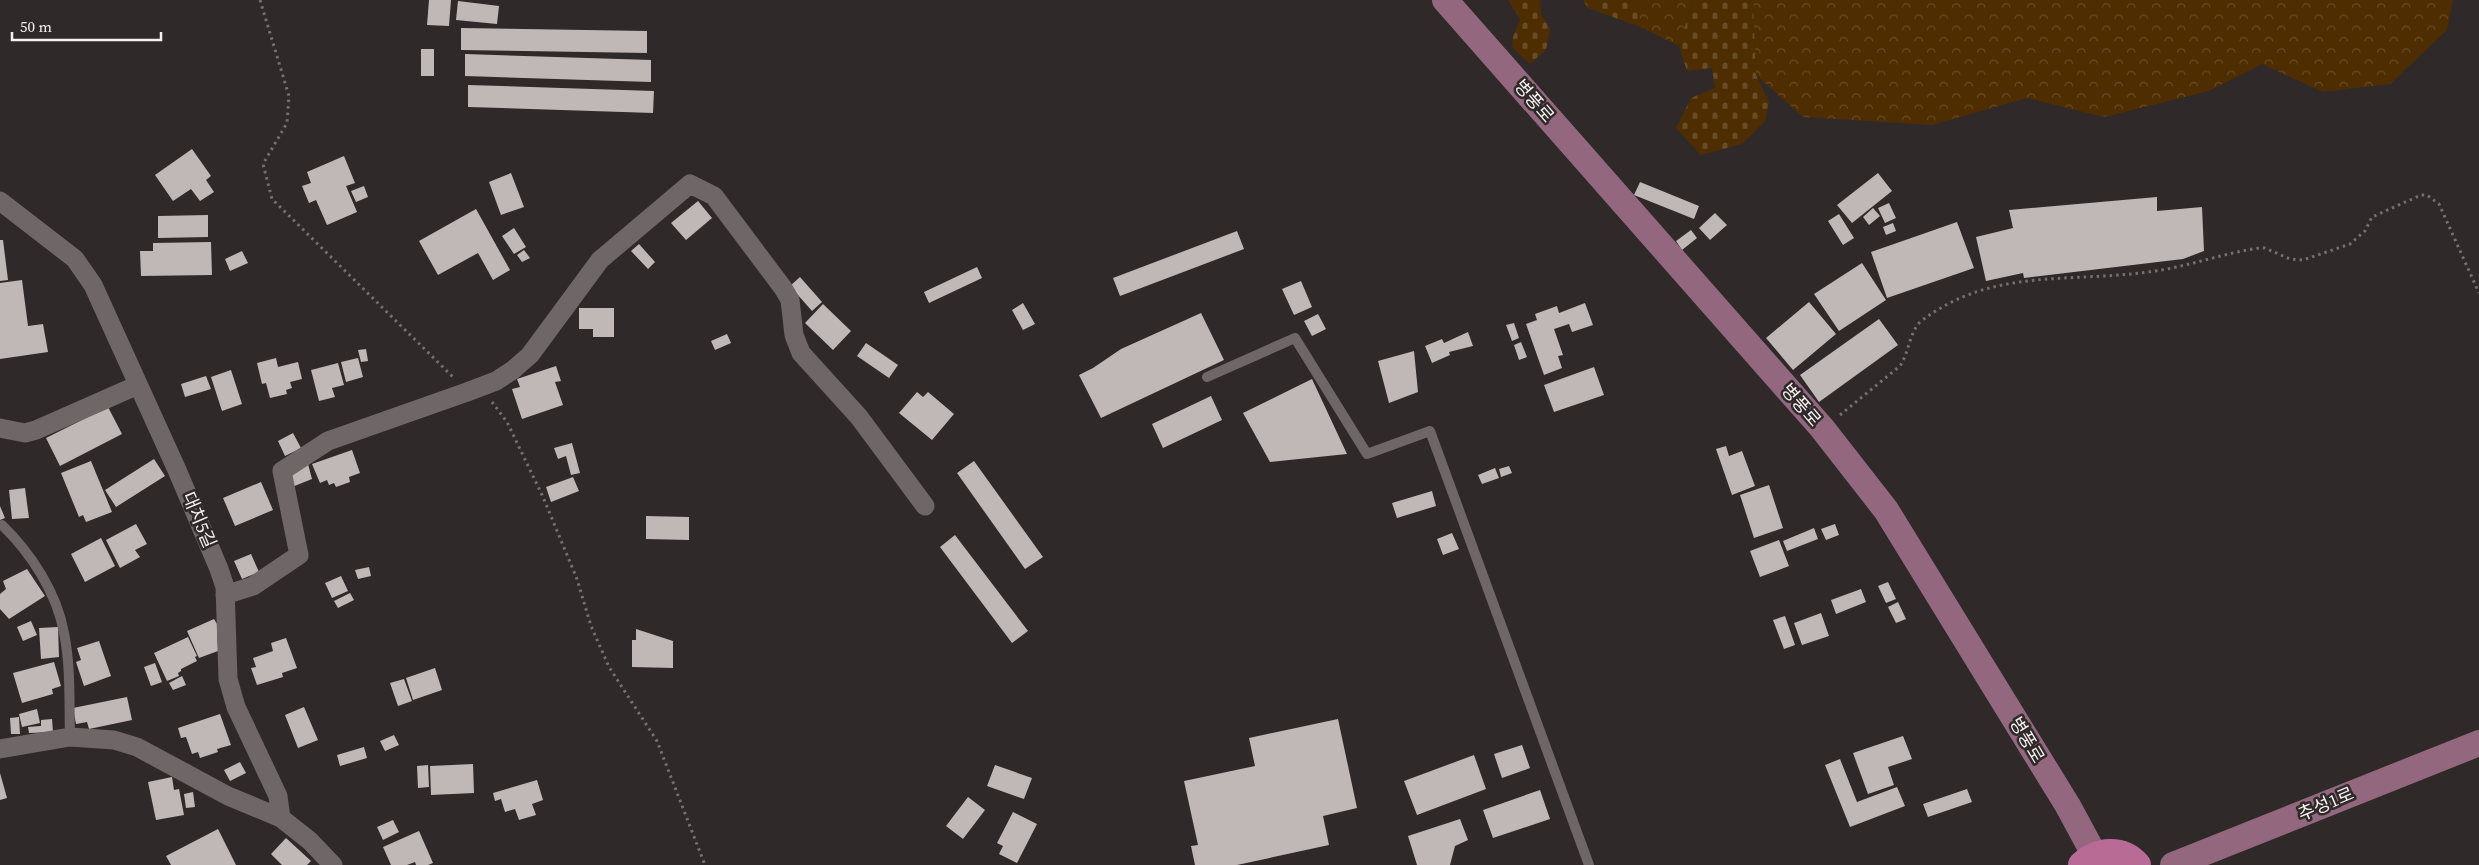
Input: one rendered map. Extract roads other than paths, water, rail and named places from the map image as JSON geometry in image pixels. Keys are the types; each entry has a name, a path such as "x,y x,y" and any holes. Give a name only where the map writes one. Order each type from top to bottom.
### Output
{"main road":[{"name":"병풍로","path":"1445,0 1822,428 1886,510 2063,798 2089,861"},
{"name":"추성1로","path":"2173,865 2479,744"},
{"path":"2089,861 2112,853 2124,856 2137,865"}],"street":[{"path":"225,595 254,586 299,555 282,471 328,441 467,392 502,377 530,355 600,260 690,184 714,196 783,288 790,300 794,335 801,353 859,416 925,506"},
{"name":"대치5길","path":"0,201 75,259 93,285 211,548 222,578 225,595 228,679 236,707 278,796 281,818"},
{"path":"0,428 24,433 36,430 138,385"},
{"path":"0,749 70,737 114,740 137,746 228,796 281,818 310,841 333,865"}],"lane":[{"path":"1208,377 1295,338 1367,454 1430,431 1589,865"},
{"path":"2,525 18,541 37,569 59,612 65,634 70,737"}]}
